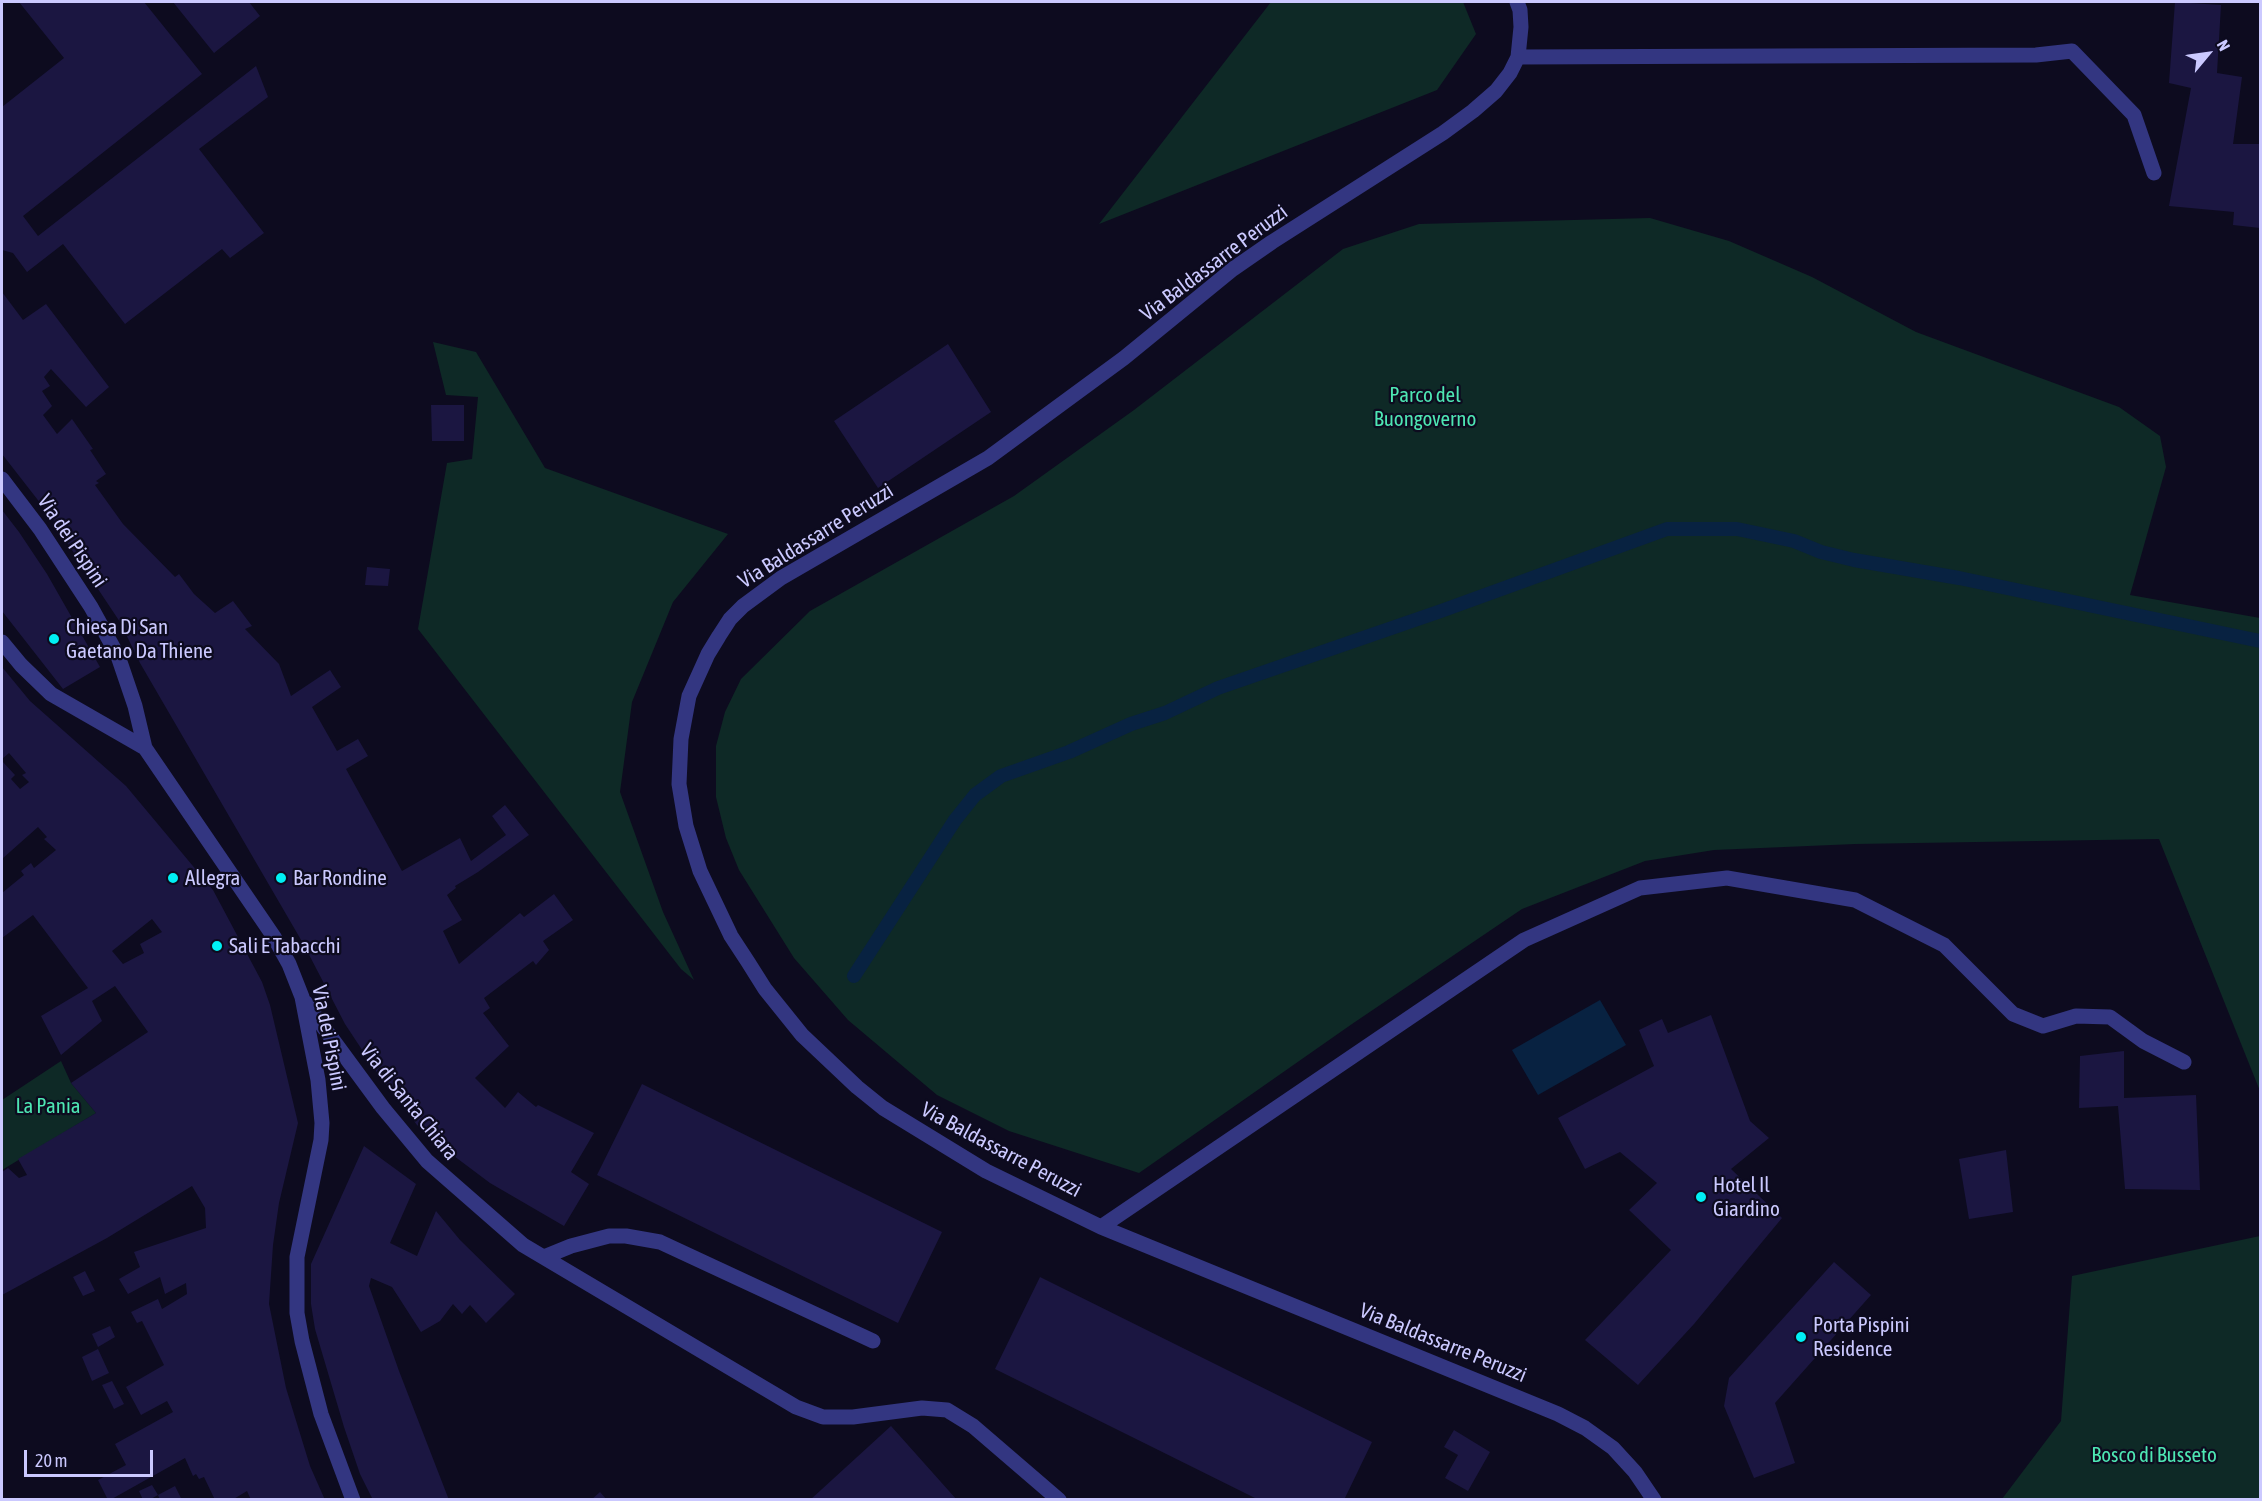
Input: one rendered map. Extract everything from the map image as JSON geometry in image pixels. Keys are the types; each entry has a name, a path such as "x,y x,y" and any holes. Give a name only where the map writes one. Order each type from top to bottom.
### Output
{"street":[{"name":"Via Baldassarre Peruzzi","path":"1517,2 1521,27 1518,57 1510,73 1496,91 1473,111 1443,133 1233,269 1124,358 988,458 761,591 730,619 708,654 689,696 684,716 679,772 681,804 686,826 710,894 731,936 765,988 802,1035 857,1087 883,1108 986,1171 1101,1227 1558,1414 1585,1428 1613,1448 1635,1472 1654,1500"},
{"path":"1518,57 2036,55 2072,51 2134,115 2154,173"},
{"name":"Via dei Pispini","path":"2,478 66,566 118,656 135,706 145,748 274,937 289,964 302,997 318,1080 322,1123 321,1140 297,1257 297,1313 319,1405 353,1500"},
{"path":"2,642 21,665 51,694 145,748"},
{"path":"1101,1227 1524,940 1640,888 1727,878 1855,900 1944,945 2013,1014 2043,1026 2076,1016 2110,1017 2143,1041 2184,1062"},
{"name":"Via di Santa Chiara","path":"302,997 383,1108 427,1161 523,1245 796,1407 823,1418 853,1417 922,1408 947,1410 974,1426 1059,1500"},
{"path":"544,1257 571,1246 609,1236 626,1236 660,1242 873,1341"}],"green space":[{"path":"1271,2 1463,2 1476,34 1437,90 1099,224"},
{"name":"Parco del Buongoverno","path":"1650,218 1729,241 1812,277 1916,332 2119,407 2160,436 2166,467 2130,595 2260,618 2260,1091 2159,839 1855,844 1714,850 1645,861 1522,909 1139,1173 1009,1131 937,1095 848,1020 794,958 739,870 726,838 716,797 716,746 725,712 741,679 810,611 1014,496 1134,410 1343,249 1419,224"},
{"path":"433,342 476,352 545,468 728,534 673,602 632,702 620,792 663,912 694,980 681,969 418,629 447,463 472,459 478,397 446,395"},
{"name":"La Pania","path":"61,1061 71,1083 96,1113 2,1170 2,1100"},
{"name":"Bosco di Busseto","path":"2260,1236 2260,1499 2002,1499 2061,1421 2072,1276"}],"water":[{"path":"1600,1000 1626,1045 1538,1095 1512,1050"}],"building":[{"path":"19,2 144,2 202,74 23,216 38,236 256,66 268,97 199,149 264,233 230,258 222,249 125,324 63,244 27,272 13,253 2,250 2,107 64,58"},
{"path":"173,2 249,2 260,16 214,53"},
{"path":"2175,2 2221,5 2217,73 2242,77 2233,144 2260,144 2260,228 2233,225 2234,212 2169,206 2191,88 2169,83"},
{"path":"2,292 23,320 46,304 109,387 86,407 51,369 44,377 50,386 42,391 52,406 43,415 57,434 72,419 93,449 90,450 106,474 96,481 99,483 95,485 123,524 175,577 179,574 194,594 215,613 233,601 252,626 245,629 279,664 291,696 330,670 341,687 312,707 337,751 358,739 368,756 346,769 402,871 460,838 471,861 506,835 492,816 505,805 529,835 455,886 456,888 447,895 462,920 443,931 459,964 520,913 524,917 554,894 573,920 543,941 549,950 536,965 533,961 484,998 490,1008 483,1013 509,1046 475,1078 505,1108 518,1092 536,1107 538,1105 594,1133 571,1172 589,1184 564,1226 490,1183 438,1144 417,1125 378,1074 345,1024 304,945 140,663 120,622 55,522 2,454"},
{"path":"948,344 991,412 878,488 834,421"},
{"path":"431,405 464,405 464,441 432,441"},
{"name":"Chiesa Di San Gaetano Da Thiene","path":"2,510 47,574 100,667 63,689 2,611"},
{"path":"367,567 390,569 388,586 365,585"},
{"path":"2,667 30,701 126,786 213,890 262,982 270,1005 298,1123 279,1203 273,1245 269,1304 286,1388 310,1466 325,1500 251,1500 247,1491 232,1500 215,1500 204,1477 199,1479 196,1474 193,1476 185,1458 110,1500 98,1480 126,1465 115,1444 173,1412 167,1401 141,1415 126,1387 164,1365 142,1321 137,1323 131,1312 158,1299 162,1309 187,1294 186,1283 165,1294 160,1277 128,1294 119,1279 140,1267 134,1252 206,1228 205,1208 192,1186 107,1238 2,1295 2,1172 8,1168 19,1178 27,1175 18,1159 96,1113 71,1083 148,1032 115,986 92,1001 102,1021 61,1055 41,1016 88,988 33,915 2,938 2,893 24,875 21,871 31,863 34,868 56,850 44,839 47,837 38,827 2,859 2,761 15,775 11,779 20,789 29,782 22,775 26,773 9,753 2,759","holes":["152,919 162,932 140,944 144,953 123,964 112,951"]},
{"name":"Hotel Il Giardino","path":"1711,1015 1750,1121 1769,1138 1731,1169 1782,1218 1694,1324 1638,1385 1585,1340 1671,1250 1629,1210 1657,1183 1620,1152 1585,1169 1558,1118 1654,1066 1639,1030 1662,1019 1668,1033"},
{"path":"2124,1051 2124,1098 2196,1095 2200,1190 2125,1189 2118,1106 2079,1108 2080,1056"},
{"path":"642,1084 942,1232 898,1323 597,1175"},
{"path":"364,1146 416,1184 390,1243 417,1256 436,1211 460,1240 515,1294 486,1323 470,1305 462,1314 453,1304 440,1321 421,1332 392,1287 371,1278 369,1286 449,1500 373,1500 360,1474 344,1427 315,1329 311,1304 311,1264"},
{"path":"2006,1150 2013,1212 1969,1219 1959,1159"},
{"name":"Porta Pispini Residence","path":"1834,1262 1871,1295 1775,1403 1795,1463 1754,1478 1724,1406 1729,1378"},
{"path":"85,1271 95,1291 83,1296 73,1277"},
{"path":"1040,1277 1372,1442 1344,1500 1259,1500 995,1369"},
{"path":"110,1326 115,1337 98,1347 92,1334"},
{"path":"98,1349 109,1373 92,1381 82,1357"},
{"path":"112,1381 124,1404 114,1409 102,1385"},
{"path":"891,1426 957,1500 810,1500"},
{"path":"1454,1430 1490,1452 1468,1491 1445,1478 1458,1455 1444,1447"},
{"path":"152,1485 158,1495 149,1500 143,1500 139,1491"},
{"path":"175,1486 182,1500 160,1500 158,1495"},
{"path":"600,1492 607,1500 591,1500"}],"waterway":[{"path":"854,976 955,820 975,795 1001,776 1069,752 1131,724 1165,713 1218,688 1441,611 1667,529 1737,529 1794,541 1821,552 1854,560 1959,578 2260,641"}],"place":[{"name":"Chiesa Di San Gaetano Da Thiene","path":"54,639"},
{"name":"Allegra","path":"173,878"},
{"name":"Bar Rondine","path":"281,878"},
{"name":"Sali E Tabacchi","path":"217,946"},
{"name":"Hotel Il Giardino","path":"1701,1197"},
{"name":"Porta Pispini Residence","path":"1801,1337"}]}
